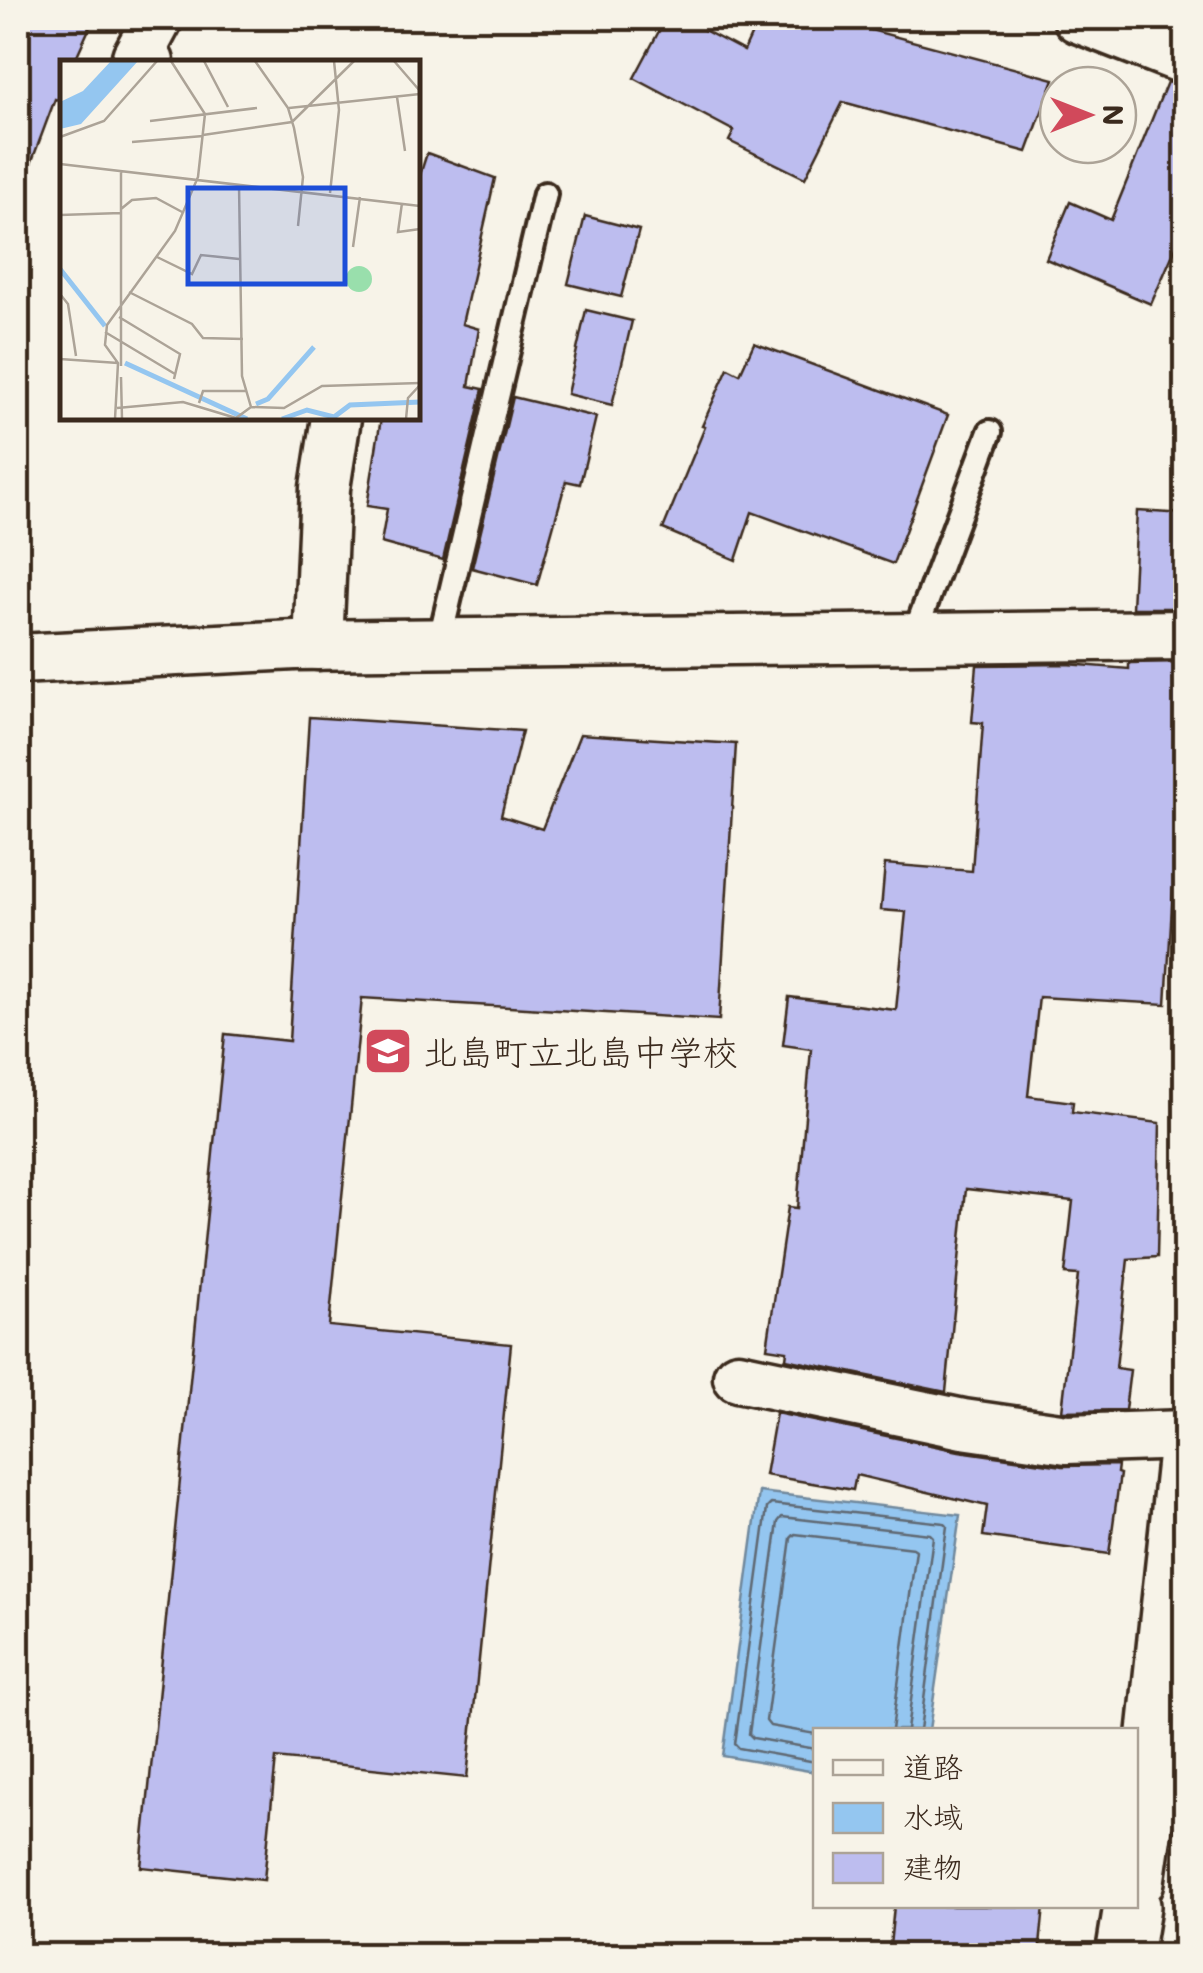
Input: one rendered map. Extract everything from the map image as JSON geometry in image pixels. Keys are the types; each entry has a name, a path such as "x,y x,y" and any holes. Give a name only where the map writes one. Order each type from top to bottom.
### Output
{"main road":[{"path":"1138,1867 1186,1452"},
{"path":"1124,1956 1132,1908"}],"street":[{"path":"1078,18 1186,60"},
{"path":"318,645 325,488 336,420"},
{"path":"18,659 318,645 1186,635"},
{"path":"738,1377 963,1424 1067,1439 1186,1434"}],"lane":[{"path":"439,644 545,194"},
{"path":"913,638 990,432"}],"water":[{"path":"759,1492 960,1515 929,1728 813,1728 813,1772 723,1756"}],"building":[{"path":"33,18 94,18 75,60 60,60 60,94 23,185 18,184 18,50"},
{"path":"666,18 681,18 744,51 759,18 868,18 863,28 1038,75 1038,122 1027,152 843,102 805,178 729,141 734,131 634,78"},
{"path":"1167,82 1186,87 1186,224 1151,304 1046,259 1070,202 1111,220 1133,165 1138,165 1138,153"},
{"path":"427,153 495,178 462,324 479,329 469,386 483,389 443,560 381,543 387,509 367,506 381,420 420,420 420,175"},
{"path":"585,216 639,230 621,297 568,284"},
{"path":"586,310 632,321 612,405 567,394"},
{"path":"754,343 948,415 893,564 752,512 736,560 663,529 728,368 740,374"},
{"path":"513,397 596,417 580,484 566,481 537,585 472,568"},
{"path":"1137,511 1186,514 1186,608 1132,608"},
{"path":"1186,662 1186,854 1183,890 1173,890 1166,1004 1039,997 1028,1096 1073,1102 1072,1112 1160,1123 1157,1257 1128,1259 1116,1368 1130,1370 1125,1410 1062,1411 1078,1275 1065,1274 1073,1201 966,1189 946,1392 786,1359 787,1351 767,1348 788,1207 797,1208 811,1049 783,1045 789,997 896,1010 906,912 881,910 885,864 972,871 983,723 972,722 977,665 1067,664 1129,669 1129,663"},
{"path":"309,717 522,731 501,816 542,829 580,734 736,744 719,1020 362,998 329,1326 511,1344 467,1778 276,1758 264,1880 141,1867 225,1034 289,1041"},
{"path":"776,1413 959,1451 1063,1466 1118,1465 1109,1554 983,1536 987,1506 856,1475 853,1490 765,1475"},
{"path":"894,1908 1044,1908 1039,1956 889,1956"}],"place":[{"name":"北島町立北島中学校","path":"388,1051"}]}
